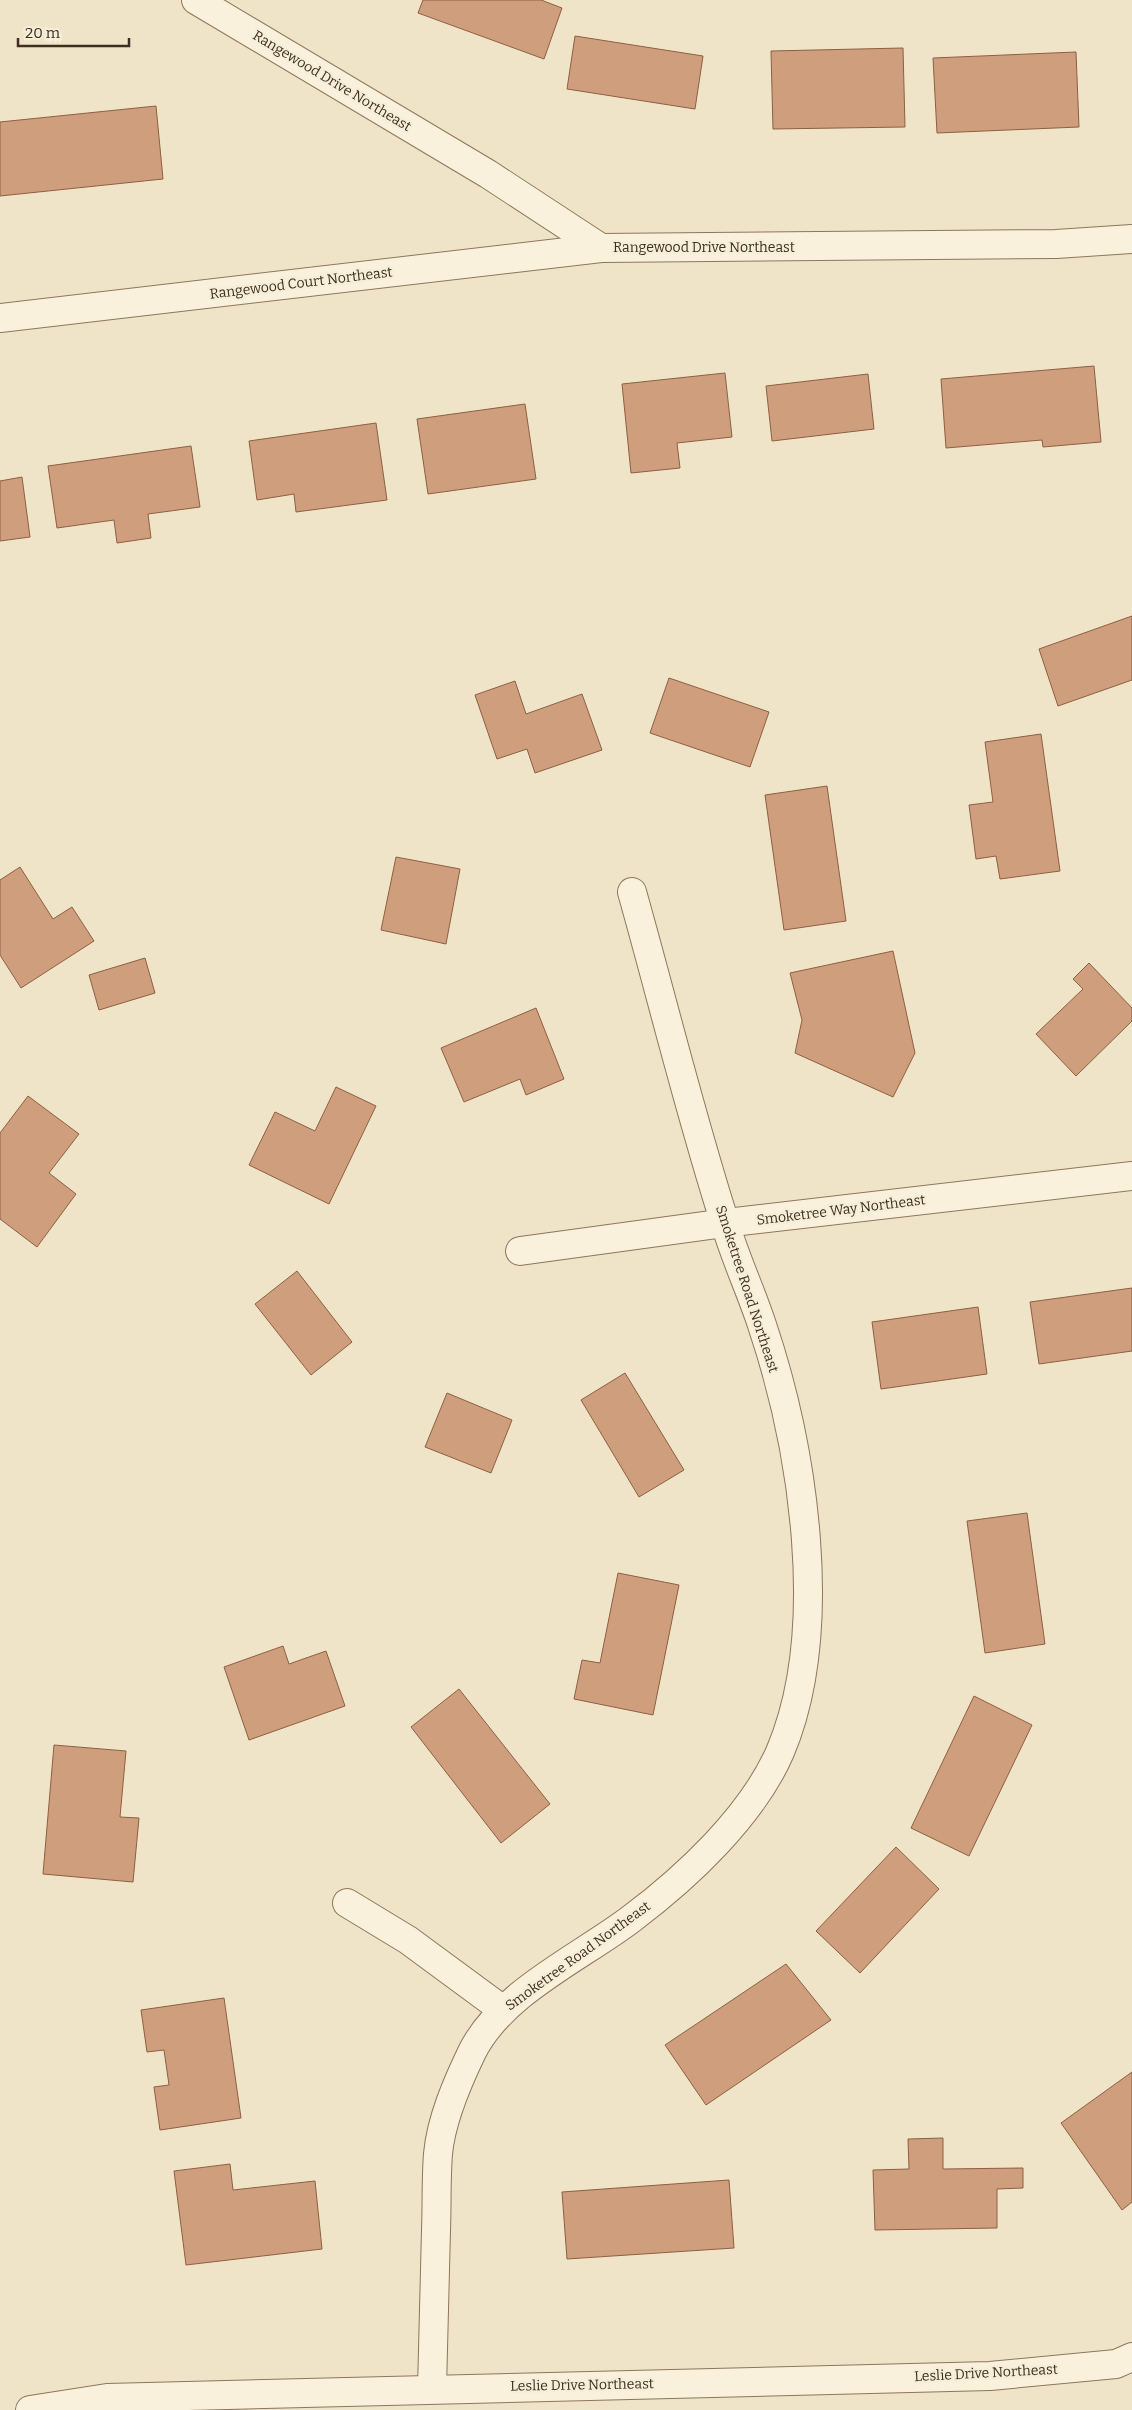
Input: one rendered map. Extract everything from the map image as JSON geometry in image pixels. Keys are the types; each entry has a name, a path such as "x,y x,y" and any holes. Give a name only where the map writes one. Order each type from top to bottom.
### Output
{"street":[{"name":"Rangewood Drive Northeast","path":"196,0 488,174 601,248 1056,244 1132,239"},
{"name":"Rangewood Court Northeast","path":"0,318 601,248"},
{"name":"Smoketree Road Northeast","path":"432,2389 438,2152 449,2108 474,2047 503,2010 550,1973 632,1919 676,1881 730,1829 757,1796 780,1751 795,1708 804,1658 809,1566 791,1429 762,1326 725,1223 632,892"},
{"name":"Smoketree Way Northeast","path":"520,1250 725,1223 1132,1176"},
{"path":"347,1903 408,1940 503,2010"},
{"name":"Leslie Drive Northeast","path":"30,2410 109,2404 432,2389 990,2376 1116,2364 1132,2357"}],"building":[{"path":"423,0 541,0 562,8 544,59 418,13"},
{"path":"575,36 703,56 695,109 567,89"},
{"path":"903,48 905,127 773,129 771,51"},
{"path":"1076,52 1079,127 937,133 933,58"},
{"path":"156,106 163,179 0,196 0,122"},
{"path":"1094,366 1101,442 1043,447 1042,440 946,448 941,379"},
{"path":"725,373 732,437 677,443 680,468 631,473 622,384"},
{"path":"868,374 874,429 772,441 766,386"},
{"path":"525,404 536,479 428,494 417,419"},
{"path":"376,423 387,500 296,512 294,494 257,500 249,441"},
{"path":"191,446 200,507 148,514 151,538 117,543 114,520 57,528 48,466"},
{"path":"22,477 30,537 0,541 0,481"},
{"path":"1132,616 1132,680 1058,706 1039,649"},
{"path":"669,678 769,712 750,767 650,733"},
{"path":"515,681 526,714 582,694 602,750 535,773 527,749 497,759 475,695"},
{"path":"1041,734 1060,871 1000,879 996,856 976,859 969,805 993,802 985,742"},
{"path":"827,786 846,921 784,930 765,795"},
{"path":"396,857 460,869 446,944 381,930"},
{"path":"20,867 53,919 72,907 94,941 21,988 0,955 0,880"},
{"path":"893,951 915,1053 893,1097 795,1053 802,1020 790,973"},
{"path":"145,958 155,993 99,1010 89,975"},
{"path":"1089,963 1132,1008 1132,1021 1076,1076 1036,1034 1083,989 1073,979"},
{"path":"536,1008 564,1079 526,1095 520,1079 464,1102 441,1048"},
{"path":"336,1087 376,1106 329,1204 249,1165 275,1112 315,1131"},
{"path":"28,1096 79,1134 49,1173 76,1194 37,1247 0,1219 0,1133"},
{"path":"297,1271 352,1342 311,1375 255,1304"},
{"path":"1132,1288 1132,1351 1039,1364 1030,1302"},
{"path":"978,1307 987,1374 881,1389 872,1322"},
{"path":"625,1373 684,1470 639,1497 581,1400"},
{"path":"447,1393 512,1420 491,1473 425,1447"},
{"path":"1027,1513 1045,1644 985,1653 967,1521"},
{"path":"618,1573 679,1585 653,1715 574,1699 582,1660 600,1663"},
{"path":"283,1646 289,1664 326,1651 345,1706 249,1740 224,1667"},
{"path":"459,1689 550,1804 501,1843 411,1727"},
{"path":"974,1696 1032,1725 969,1856 911,1828"},
{"path":"54,1745 126,1751 120,1817 139,1818 133,1882 43,1874"},
{"path":"896,1847 939,1889 860,1973 816,1931"},
{"path":"786,1964 831,2020 706,2105 665,2045"},
{"path":"224,1998 241,2118 160,2130 154,2087 169,2085 164,2050 147,2052 141,2010"},
{"path":"1132,2072 1132,2202 1122,2210 1061,2123"},
{"path":"943,2138 943,2169 1023,2168 1023,2188 997,2189 997,2228 875,2230 873,2170 909,2169 908,2139"},
{"path":"230,2164 233,2190 315,2181 322,2249 186,2265 174,2171"},
{"path":"729,2180 734,2248 567,2259 562,2192"}]}
